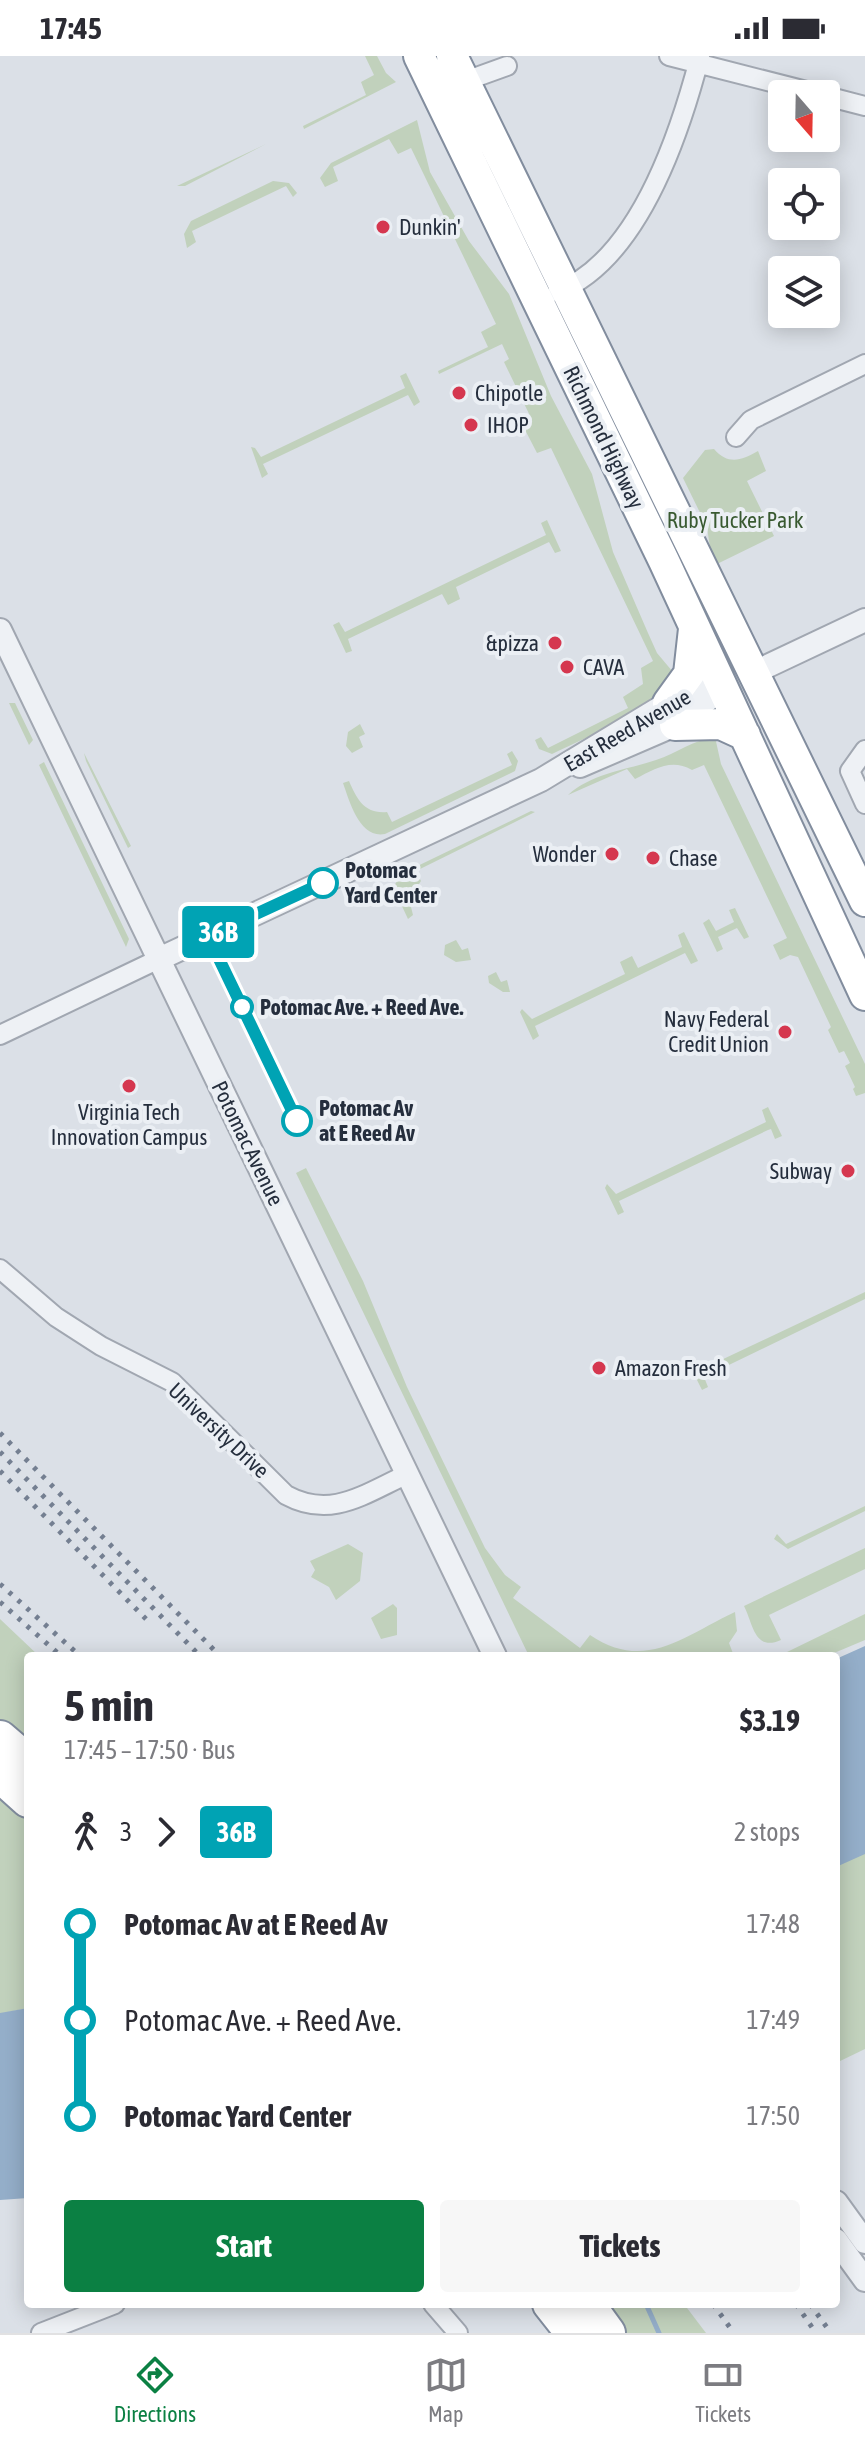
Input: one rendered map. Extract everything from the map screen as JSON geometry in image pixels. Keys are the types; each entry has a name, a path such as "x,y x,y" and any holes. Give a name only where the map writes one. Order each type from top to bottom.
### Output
{"highway":[{"name":"Richmond Highway","path":"419,56 451,77 564,289 865,995"},
{"name":"Richmond Highway","path":"451,77 536,300 695,627 736,690"},
{"path":"695,627 689,674 671,714 721,724 736,690 781,730 865,901"},
{"path":"0,1738 24,1759"},
{"path":"0,1775 24,1796"},
{"path":"553,2308 573,2333"},
{"path":"590,2308 608,2333"}],"street":[{"path":"669,56 699,60 769,80"},
{"path":"536,300 579,282 607,255 645,203 674,146 699,60"},
{"path":"451,77 507,66"},
{"path":"840,100 865,106"},
{"path":"736,437 751,420 865,364"},
{"name":"East Reed Avenue","path":"0,1035 541,780 671,714 704,686 736,690 865,620"},
{"name":"Potomac Avenue","path":"0,630 493,1652"},
{"path":"865,750 850,771 865,804"},
{"name":"University Drive","path":"0,1269 56,1317 101,1346 172,1382 286,1495 304,1504 333,1507 408,1474"},
{"path":"840,2208 865,2242"},
{"path":"840,2246 865,2280"},
{"path":"41,2333 105,2308"},
{"path":"436,2308 458,2333"}],"green space":[{"path":"365,56 377,56 386,73 396,82 304,129 303,126 366,95 361,82 374,75"},
{"path":"417,120 430,172 469,241 509,294 551,396 592,474 613,552 648,633 657,653 678,678 636,712 552,754 539,749 535,740 541,737 548,748 628,708 623,697 643,684 641,668 653,661 551,448 537,453 523,426 532,420 504,362 509,359 502,344 439,374 438,371 488,347 481,332 496,324 411,148 398,154 389,139 333,167 338,181 325,187 320,178 331,163"},
{"path":"266,144 185,186 177,186"},
{"path":"273,181 289,183 297,193 293,197 286,186 192,231 196,242 187,248 184,234 191,221"},
{"path":"406,373 420,402 414,406 408,395 263,464 268,474 262,478 251,447 261,457 405,388 400,376"},
{"name":"Ruby Tucker Park","path":"714,449 724,457 735,460 758,451 766,471 747,481 774,536 717,564 711,555 707,527 683,478 705,450"},
{"path":"547,520 561,551 555,553 549,542 456,587 460,599 448,605 442,594 348,639 352,651 346,653 333,625 339,622 345,632 546,535 541,523"},
{"path":"9,703 15,703 33,740 29,745"},
{"path":"360,724 365,734 359,737 363,747 352,753 346,746 348,732"},
{"path":"715,737 721,764 865,1064 865,1093 856,1096 845,1066 850,1063 844,1051 839,1053 828,1030 831,1027 798,957 790,955 780,960 773,945 787,938 704,765 692,770 677,765 663,766 635,779 627,769 568,795 599,777 656,760"},
{"path":"512,751 518,761 515,771 385,834 369,831 357,818 343,783 349,781 362,804 372,811 387,812 392,822 512,765 507,754"},
{"path":"84,753 131,846 128,848 86,761"},
{"path":"44,762 129,939 126,947 39,765"},
{"path":"531,811 535,812 416,871 421,881 409,899 413,915 408,919 393,887 403,873"},
{"path":"735,908 749,937 744,939 737,928 718,937 723,949 717,952 703,923 709,919 716,931 734,922 729,910"},
{"path":"684,932 698,961 691,964 685,953 535,1026 539,1036 533,1040 520,1012 522,1009 532,1019 625,974 620,962 632,956 638,968 682,947 678,935"},
{"path":"456,940 462,950 468,948 471,960 456,962 444,955 445,945"},
{"path":"496,972 501,982 507,980 510,992 503,992 489,983 488,976"},
{"path":"768,1107 782,1136 775,1139 771,1129 768,1130 619,1201 624,1212 618,1215 605,1188 607,1184 616,1194 766,1122 762,1110"},
{"path":"306,1168 363,1281 407,1387 485,1548 505,1575 521,1587 513,1598 580,1648 590,1635 610,1646 628,1651 646,1651 680,1640 735,1612 737,1631 729,1643 732,1652 527,1652 296,1173"},
{"path":"865,1292 865,1299 704,1377 708,1387 702,1390 689,1364 691,1360 700,1370"},
{"path":"865,1506 865,1511 788,1549 774,1539 777,1534 786,1544"},
{"path":"348,1544 363,1553 360,1581 336,1600 329,1587 311,1577 315,1570 310,1561"},
{"path":"865,1548 865,1569 769,1615 781,1640 772,1643 760,1639 744,1606"},
{"path":"393,1604 397,1608 397,1635 381,1639 371,1618"},
{"path":"865,1614 865,1640 836,1652 787,1652"},
{"path":"0,1619 35,1652 24,1652 24,2009 0,2013"},
{"path":"840,1773 865,1812 865,2049 840,2061"},
{"path":"602,2308 687,2308 706,2333 621,2333"}],"water":[{"path":"865,1646 865,1854 840,1865 840,1657"},
{"path":"24,2009 24,2198 0,2200 0,2013"}],"waterway":[{"path":"648,2308 659,2333"}],"railway":[{"path":"0,1433 216,1652"},
{"path":"0,1452 196,1652"},
{"path":"0,1471 146,1619"},
{"path":"0,1584 76,1652"},
{"path":"0,1602 56,1652"},
{"path":"716,2308 734,2333"},
{"path":"799,2308 816,2333"},
{"path":"813,2308 831,2333"}],"bus line":[{"name":"36B","path":"297,1121 208,936 323,883"}],"place":[{"name":"Dunkin'","path":"383,227"},
{"name":"Chipotle","path":"459,393"},
{"name":"IHOP","path":"471,425"},
{"name":"&pizza","path":"555,643"},
{"name":"CAVA","path":"567,667"},
{"name":"Wonder","path":"612,854"},
{"name":"Chase","path":"653,858"},
{"name":"Potomac Yard Center","path":"323,883"},
{"name":"Potomac Ave. + Reed Ave.","path":"242,1007"},
{"name":"Navy Federal Credit Union","path":"785,1032"},
{"name":"Virginia Tech Innovation Campus","path":"129,1086"},
{"name":"Potomac Av at E Reed Av","path":"297,1121"},
{"name":"Subway","path":"848,1171"},
{"name":"Amazon Fresh","path":"599,1368"}]}
